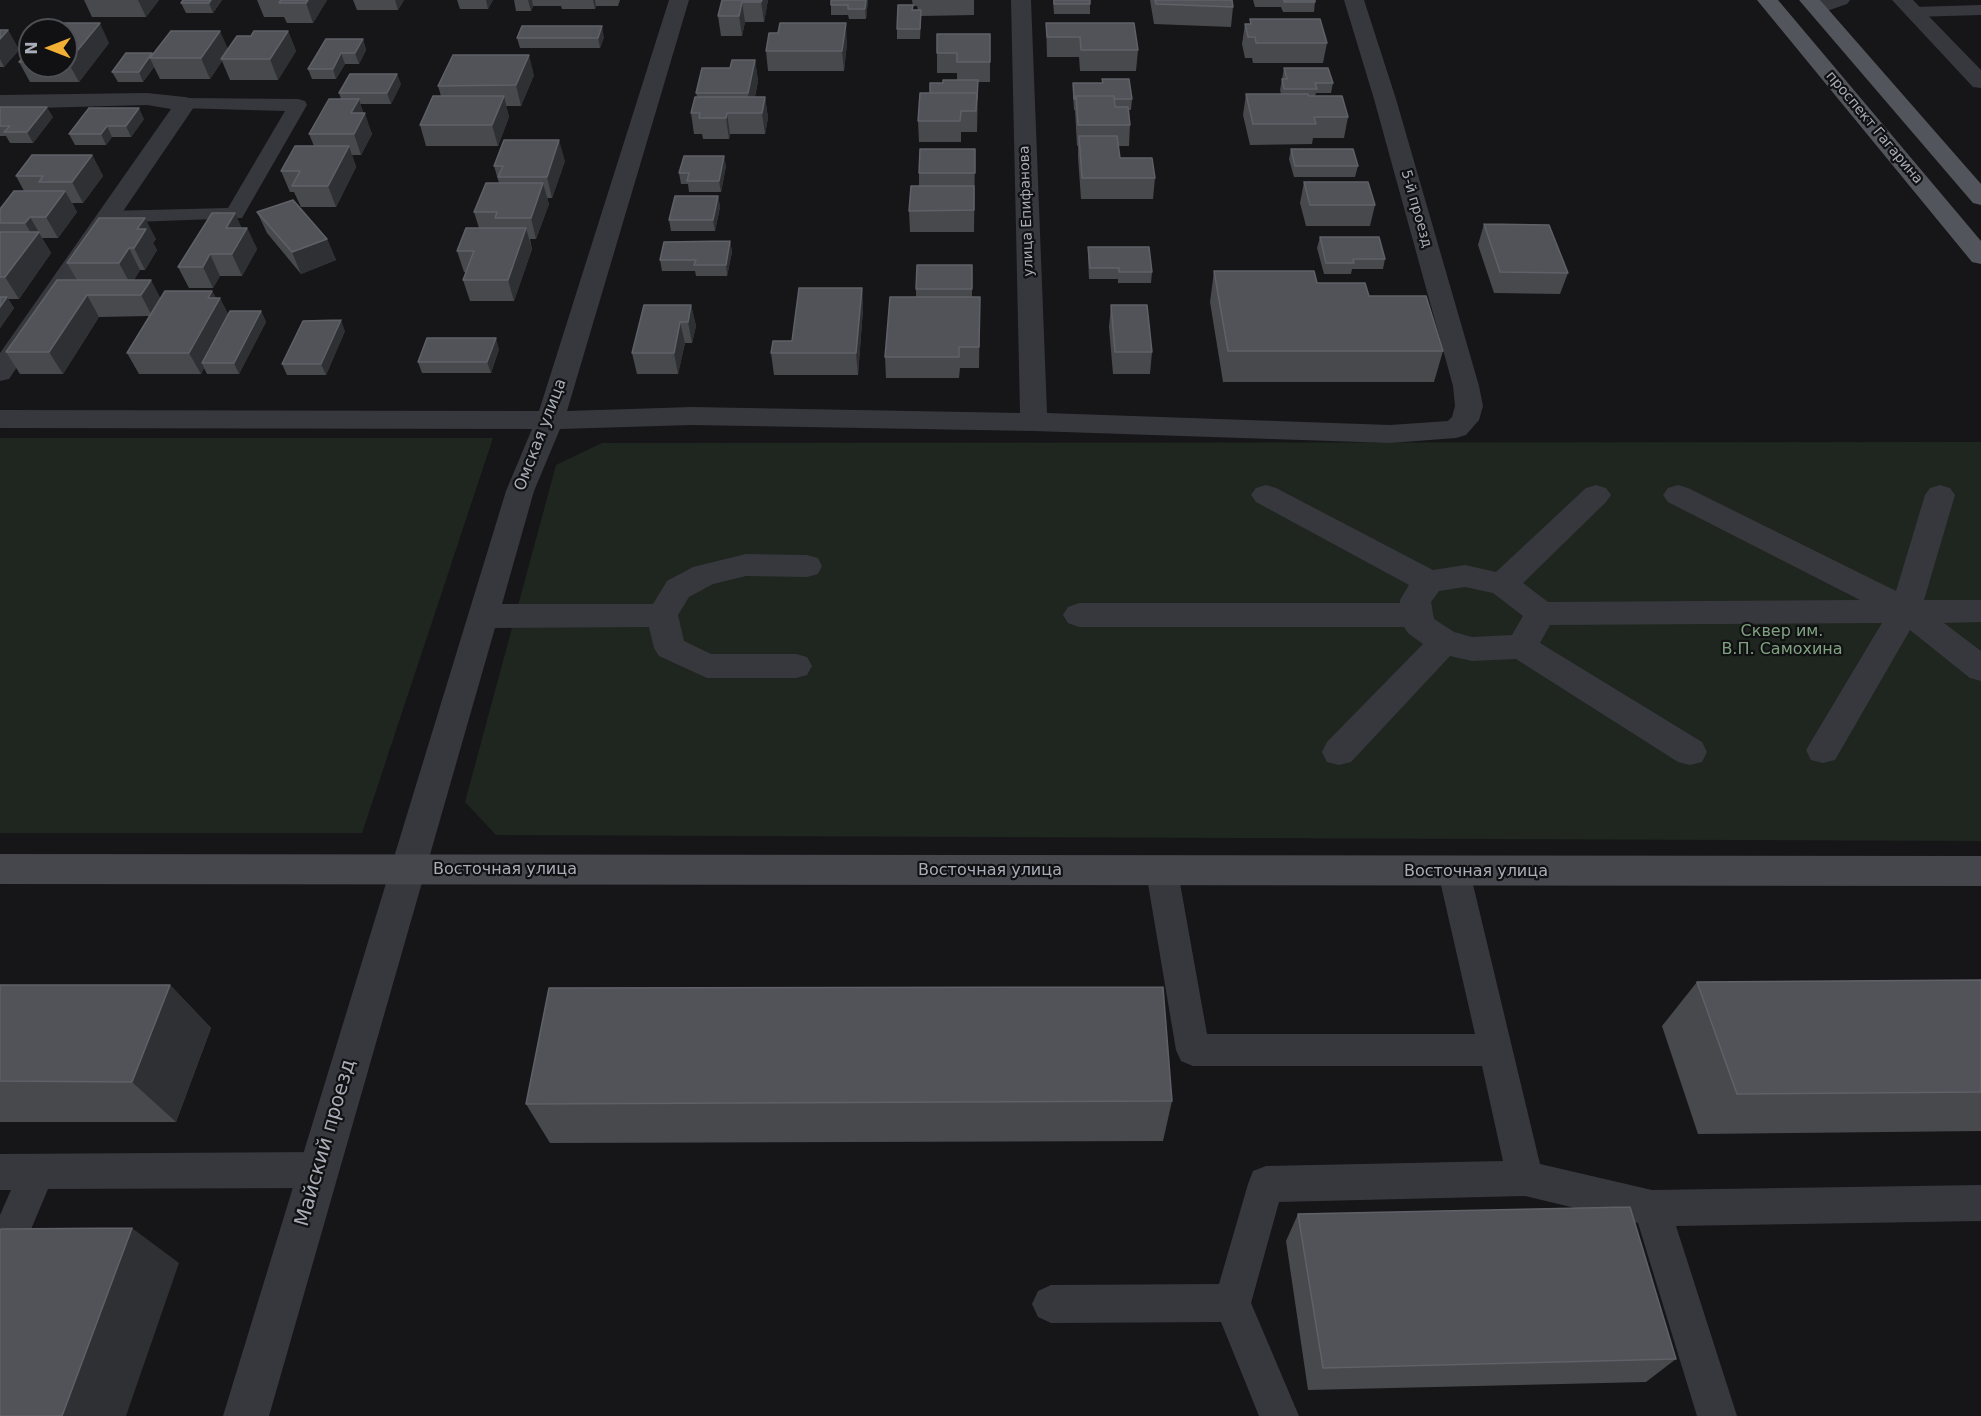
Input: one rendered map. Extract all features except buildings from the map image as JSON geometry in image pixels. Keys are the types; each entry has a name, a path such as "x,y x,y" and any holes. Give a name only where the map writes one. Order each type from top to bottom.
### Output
{"main road":[{"name":"проспект Гагарина","path":"1767,0 1981,257"},
{"path":"1813,4 1981,198"},
{"name":"Восточная улица","path":"0,869 1162,872 1981,871"}],"street":[{"name":"Омская улица","path":"405,870 520,491 550,420 679,0"},
{"name":"улица Епифанова","path":"1021,0 1034,422"},
{"name":"5-й проезд","path":"1034,422 1390,434 1456,429 1465,420 1469,406 1466,386 1388,110 1354,0"},
{"path":"1813,4 1840,0"},
{"path":"1908,6 1981,82"},
{"path":"0,102 147,99 185,104 0,373"},
{"path":"0,419 550,420 692,416 1034,422"},
{"path":"1266,495 1429,582 1465,576 1502,584 1541,614 1981,611"},
{"path":"1502,584 1596,495"},
{"path":"1678,495 1906,610 1981,669"},
{"path":"1822,750 1906,610 1940,495"},
{"path":"796,666 707,666 670,648 662,615 678,590 704,575 746,565 807,566"},
{"path":"1429,582 1415,600 1419,625 1444,642 1472,649 1521,647 1690,752"},
{"path":"1521,647 1541,614"},
{"path":"495,616 662,615"},
{"path":"1079,615 1418,615"},
{"path":"1339,752 1444,642"},
{"name":"Майский проезд","path":"246,1416 405,870"}],"lane":[{"path":"1908,6 1981,10"},
{"path":"107,217 235,214 298,105 185,104"},
{"path":"1162,872 1193,1050 1495,1050"},
{"path":"1454,872 1525,1178"},
{"path":"0,1172 319,1170"},
{"path":"0,1259 37,1172"},
{"path":"1279,1416 1232,1303 1266,1184 1525,1178 1652,1208 1981,1203"},
{"path":"1652,1208 1717,1416"},
{"path":"1051,1304 1232,1303"}],"green space":[{"path":"0,438 493,438 362,833 0,833"},
{"name":"Сквер им. В.П. Самохина","path":"1981,442 1981,841 496,835 465,802 556,465 602,443"}]}
